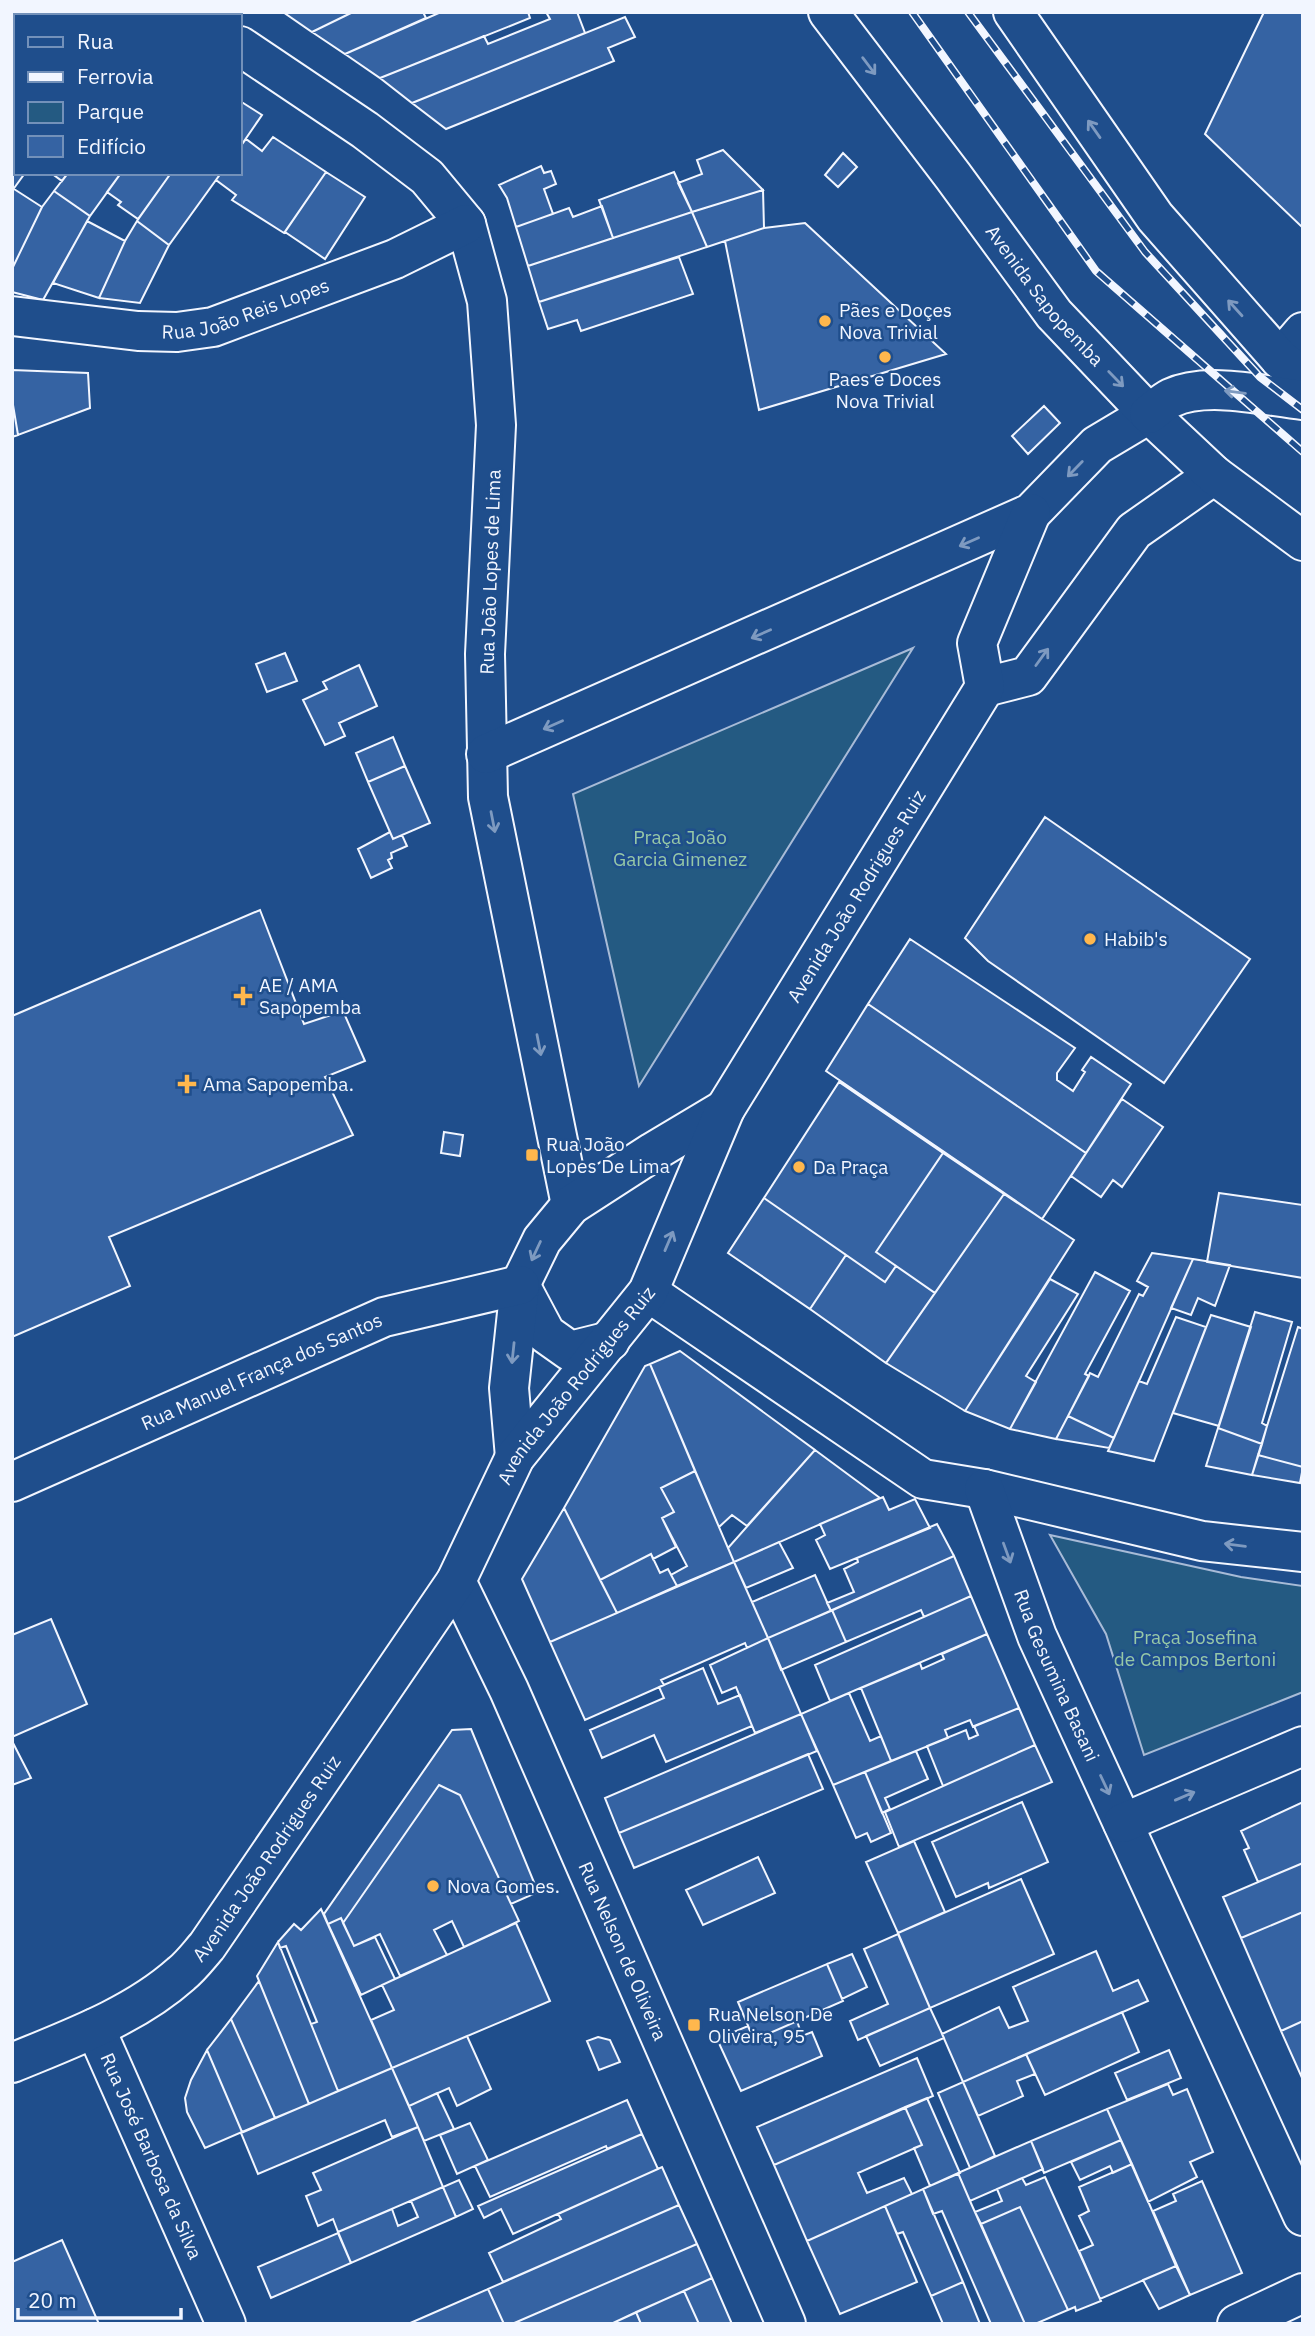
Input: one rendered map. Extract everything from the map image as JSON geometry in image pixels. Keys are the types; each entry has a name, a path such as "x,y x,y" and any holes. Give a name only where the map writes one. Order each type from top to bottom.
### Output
{"street":[{"name":"Avenida Sapopemba","path":"828,12 1054,314 1149,414 1214,475 1303,541"},
{"path":"1013,12 1155,217 1295,356"},
{"name":"Rua João Lopes de Lima","path":"242,47 365,130 427,177 466,224 487,301 496,425 485,654 488,797 571,1205"},
{"name":"Rua João Reis Lopes","path":"12,316 138,331 177,332 213,327 395,259 466,224"},
{"path":"1214,475 1134,531 1028,676 985,687 977,643 1031,513 1097,445 1172,398 1195,391 1220,390 1303,400"},
{"path":"486,754 1031,513"},
{"name":"Avenida João Rodrigues Ruiz","path":"12,2063 95,2028 160,1991 183,1973 207,1946 456,1581 515,1457 648,1292 725,1109 985,687"},
{"path":"515,1457 509,1388 520,1285 542,1240 571,1205 725,1109"},
{"path":"520,1285 546,1334 570,1351 610,1341"},
{"name":"Rua Manuel França dos Santos","path":"12,1482 384,1317 520,1285"},
{"path":"648,1292 923,1479 984,1489 1202,1541 1303,1552"},
{"name":"Rua Gesumina Basani","path":"984,1489 1037,1636 1303,2216"},
{"name":"Rua Nelson de Oliveira","path":"456,1581 515,1703 786,2324"},
{"path":"1123,1823 1303,1746"},
{"name":"Rua José Barbosa da Silva","path":"95,2028 226,2324"},
{"path":"1237,2324 1303,2293"}],"green space":[{"name":"Praça João Garcia Gimenez","path":"913,648 639,1086 573,794"},
{"name":"Praça Josefina de Campos Bertoni","path":"1050,1535 1241,1577 1303,1586 1303,1692 1144,1755 1106,1634"}],"building":[{"path":"12,12 39,12 14,14 12,47"},
{"path":"39,12 93,12 92,14 38,14"},
{"path":"283,12 353,12 312,32"},
{"path":"353,12 423,12 426,18 345,54 312,32"},
{"path":"441,12 528,12 530,18 380,78 345,54"},
{"path":"546,12 577,12 585,33 412,103 380,78 484,36 488,44 550,19"},
{"path":"1264,12 1303,12 1303,228 1205,134"},
{"path":"625,17 635,37 608,48 614,61 446,129 412,103"},
{"path":"14,44 12,121 12,47"},
{"path":"242,102 262,115 242,144"},
{"path":"14,118 14,175 24,175 12,191"},
{"path":"273,137 326,172 284,233 232,200 236,195 216,180 220,175 242,175 242,144 246,139 262,151"},
{"path":"723,150 763,190 692,212 678,183 702,174 697,160"},
{"path":"843,153 857,167 838,187 825,175"},
{"path":"541,166 544,173 551,171 556,184 544,189 553,214 516,227 507,198 499,185"},
{"path":"326,172 365,197 325,259 285,232"},
{"path":"674,172 692,212 613,238 599,200"},
{"path":"54,175 66,175 62,181"},
{"path":"66,175 120,175 90,216 54,191"},
{"path":"120,175 170,175 138,219 118,205 121,202 107,192"},
{"path":"170,175 220,175 169,245 137,221"},
{"path":"14,189 42,207 12,269 12,191"},
{"path":"763,190 764,228 707,247 692,212"},
{"path":"54,191 90,216 43,300 12,292 12,269 42,207"},
{"path":"602,206 613,238 528,266 516,227 569,208 573,217"},
{"path":"692,212 707,247 539,302 528,266"},
{"path":"87,221 125,241 99,298 53,283"},
{"path":"137,221 169,245 140,303 99,298 125,241"},
{"name":"Pães e Doçes Nova Trivial","path":"805,223 946,354 759,410 725,241 764,228"},
{"path":"679,257 693,294 581,331 577,320 548,329 539,302"},
{"path":"12,370 88,373 90,408 18,435 12,399"},
{"path":"12,399 18,435 12,437"},
{"path":"1044,406 1060,423 1028,454 1012,436"},
{"path":"285,653 297,681 267,692 256,664"},
{"path":"359,665 377,706 339,723 345,736 325,745 303,700 327,689 323,682"},
{"path":"393,737 405,766 368,782 356,753"},
{"path":"405,766 430,823 393,839 368,782"},
{"path":"1045,817 1250,959 1164,1083 988,961 965,938"},
{"path":"390,832 393,839 402,835 407,846 391,853 392,858 388,860 392,868 371,878 358,849"},
{"path":"260,910 304,1024 343,1011 365,1061 325,1077 353,1135 109,1237 130,1286 12,1337 12,1016"},
{"path":"910,939 1075,1048 1057,1073 1057,1080 1073,1091 1091,1057 1131,1084 1086,1153 868,1004"},
{"path":"868,1004 1086,1153 1042,1219 826,1071"},
{"path":"839,1082 943,1153 876,1252 896,1266 885,1282 764,1198"},
{"path":"1122,1099 1163,1127 1122,1187 1113,1180 1101,1197 1071,1176"},
{"path":"444,1132 463,1135 460,1156 441,1153"},
{"path":"943,1153 1004,1194 935,1293 876,1252"},
{"path":"1219,1193 1303,1205 1303,1278 1207,1262"},
{"path":"1004,1194 1074,1240 965,1411 886,1363"},
{"path":"764,1198 846,1255 810,1309 728,1253"},
{"path":"1152,1253 1193,1259 1114,1438 1068,1416 1090,1373 1098,1377 1139,1294 1143,1296 1148,1287 1137,1281"},
{"path":"846,1255 885,1282 896,1266 935,1293 886,1363 810,1309"},
{"path":"1193,1259 1230,1265 1215,1306 1198,1298 1191,1315 1171,1308"},
{"path":"1095,1272 1130,1291 1085,1374 1089,1376 1056,1439 1010,1429"},
{"path":"1050,1279 1078,1294 1026,1376 1036,1382 1010,1429 965,1411"},
{"path":"1255,1312 1292,1322 1262,1423 1267,1426 1262,1444 1218,1428"},
{"path":"1211,1315 1251,1327 1219,1426 1173,1413"},
{"path":"1176,1317 1206,1327 1154,1461 1108,1451 1139,1381 1147,1384"},
{"path":"1298,1327 1303,1329 1303,1467 1258,1455"},
{"path":"680,1351 815,1450 747,1526 732,1515 719,1527 650,1364"},
{"path":"650,1364 695,1471 661,1488 674,1512 662,1518 676,1547 653,1559 651,1554 600,1580 564,1508 645,1366"},
{"path":"1068,1416 1114,1438 1109,1448 1056,1439"},
{"path":"1218,1428 1262,1444 1252,1475 1206,1466"},
{"path":"815,1450 880,1498 734,1562 728,1548"},
{"path":"1258,1455 1303,1467 1300,1483 1252,1475"},
{"path":"695,1471 734,1562 677,1586 671,1575 687,1566 662,1518 674,1512 661,1488"},
{"path":"883,1497 889,1510 915,1499 930,1528 830,1569 816,1540 825,1535 820,1524"},
{"path":"564,1508 617,1613 550,1642 522,1579"},
{"path":"937,1524 954,1556 831,1611 827,1603 854,1592 844,1569 858,1562 857,1558"},
{"path":"779,1542 793,1568 746,1588 734,1562"},
{"path":"651,1554 660,1573 668,1569 677,1586 617,1613 600,1580"},
{"path":"954,1556 971,1596 924,1617 921,1610 846,1642 832,1610"},
{"path":"734,1562 768,1638 747,1648 745,1643 661,1680 664,1685 585,1720 550,1642"},
{"path":"815,1575 831,1611 768,1638 752,1602"},
{"path":"971,1596 987,1634 830,1701 815,1665"},
{"path":"832,1610 846,1642 781,1670 768,1638"},
{"path":"51,1619 87,1704 12,1737 12,1635"},
{"path":"987,1634 1019,1708 973,1727 970,1720 945,1730 948,1738 891,1761 861,1688 920,1663 922,1669 944,1659 942,1654"},
{"path":"768,1638 801,1714 755,1733 736,1687 722,1693 710,1665"},
{"path":"703,1668 718,1704 740,1695 752,1726 666,1762 654,1735 602,1758 590,1730 664,1698 659,1687"},
{"path":"849,1693 870,1741 881,1736 891,1761 833,1785 801,1714"},
{"path":"1019,1708 1035,1745 943,1786 927,1746 966,1730 969,1739 978,1735 974,1726"},
{"path":"801,1714 817,1751 619,1833 605,1798"},
{"path":"471,1729 538,1892 511,1904 460,1795 439,1785 343,1923 341,1918 328,1924 324,1914 452,1730"},
{"path":"12,1741 31,1778 12,1785"},
{"path":"1035,1745 1052,1782 899,1847 885,1812"},
{"path":"916,1751 928,1779 885,1798 890,1809 882,1813 865,1772"},
{"path":"808,1754 823,1789 634,1868 619,1833"},
{"path":"865,1772 891,1833 871,1842 867,1833 856,1838 833,1785"},
{"path":"439,1785 460,1795 519,1921 464,1947 452,1921 434,1930 447,1955 400,1976 380,1934 354,1946 343,1923"},
{"path":"1022,1802 1048,1862 989,1888 988,1883 956,1897 932,1842"},
{"path":"1303,1802 1303,1863 1258,1882 1244,1850 1249,1848 1241,1831"},
{"path":"914,1841 945,1912 898,1933 866,1862"},
{"path":"758,1857 775,1893 703,1925 686,1890"},
{"path":"1303,1863 1303,1912 1241,1938 1223,1897"},
{"path":"1021,1879 1054,1954 930,2008 898,1933"},
{"path":"321,1909 392,2068 338,2091 311,2024 317,2022 286,1946 280,1948 278,1942 294,1924 301,1930"},
{"path":"1303,1912 1303,2021 1281,2031 1241,1938"},
{"path":"341,1918 354,1946 375,1937 395,1979 361,1995 328,1924"},
{"path":"516,1923 550,2001 392,2068 371,2020 394,2010 382,1985"},
{"path":"898,1934 930,2008 858,2040 850,2021 888,2004 864,1949"},
{"path":"278,1942 338,2091 309,2104 257,1976"},
{"path":"1096,1951 1113,1991 1138,1980 1148,2001 963,2082 942,2034 999,2007 1009,2028 1028,2021 1013,1987"},
{"path":"852,1954 867,1987 842,1999 827,1964"},
{"path":"827,1964 843,2001 754,2040 738,2002"},
{"path":"259,1981 309,2104 275,2118 231,2019"},
{"path":"930,2008 944,2038 880,2066 866,2036"},
{"path":"1122,2012 1139,2052 1045,2095 1026,2054"},
{"path":"231,2019 275,2118 242,2132 207,2050"},
{"path":"797,2021 802,2036 812,2032 822,2056 741,2091 717,2039 748,2026 754,2040"},
{"path":"1303,2021 1303,2080 1281,2031"},
{"path":"467,2036 491,2089 457,2106 449,2088 409,2106 392,2068"},
{"path":"598,2037 610,2040 620,2062 599,2070 587,2041"},
{"path":"207,2050 242,2132 205,2148 187,2112 185,2098"},
{"path":"1169,2050 1181,2078 1127,2100 1115,2073"},
{"path":"1026,2054 1035,2074 1017,2081 1023,2096 978,2116 963,2082"},
{"path":"917,2058 933,2096 774,2165 757,2127"},
{"path":"392,2068 418,2127 392,2137 385,2120 258,2174 241,2133"},
{"path":"963,2082 995,2156 970,2168 938,2093"},
{"path":"1168,2084 1173,2095 1187,2089 1213,2152 1190,2162 1197,2177 1148,2202 1107,2109"},
{"path":"437,2093 454,2129 424,2141 409,2106"},
{"path":"927,2098 960,2173 930,2186 914,2148 922,2145 905,2107"},
{"path":"627,2100 642,2134 607,2149 606,2146 490,2197 475,2166"},
{"path":"905,2107 922,2145 858,2173 867,2193 904,2178 912,2194 807,2241 774,2165"},
{"path":"1107,2109 1121,2140 1044,2173 1031,2141"},
{"path":"470,2123 488,2160 457,2174 440,2135"},
{"path":"418,2127 443,2187 338,2232 333,2219 318,2226 306,2196 321,2190 313,2173"},
{"path":"642,2134 658,2169 513,2234 501,2209 484,2218 478,2206"},
{"path":"1121,2140 1132,2164 1113,2173 1110,2166 1080,2180 1071,2162"},
{"path":"1031,2141 1043,2169 970,2201 958,2173"},
{"path":"1132,2164 1176,2266 1100,2299 1079,2251 1093,2245 1079,2216 1089,2211 1079,2187"},
{"path":"662,2167 679,2205 503,2282 489,2253 561,2219 558,2214"},
{"path":"958,2173 1025,2324 991,2324 942,2211 933,2214 923,2189"},
{"path":"1045,2177 1101,2301 1076,2311 1075,2307 1068,2310 1020,2207 981,2224 975,2212 1002,2201 997,2189 1022,2178 1026,2185"},
{"path":"459,2180 473,2209 456,2217 443,2187"},
{"path":"1202,2181 1242,2273 1190,2295 1153,2211 1176,2201 1173,2194"},
{"path":"443,2187 456,2217 351,2263 338,2232 392,2209 398,2226 418,2217 411,2201"},
{"path":"923,2189 963,2282 931,2296 903,2232 897,2234 885,2206"},
{"path":"679,2205 697,2244 512,2324 504,2324 488,2289"},
{"path":"885,2206 917,2282 840,2314 807,2241"},
{"path":"1020,2207 1068,2310 1035,2324 1025,2324 981,2224"},
{"path":"338,2233 351,2263 271,2298 258,2267"},
{"path":"62,2240 99,2324 12,2324 12,2262"},
{"path":"697,2244 712,2278 611,2324 512,2324"},
{"path":"1176,2266 1190,2295 1159,2309 1143,2280"},
{"path":"712,2278 732,2324 699,2324 684,2291"},
{"path":"963,2282 980,2324 943,2324 931,2296"},
{"path":"488,2289 504,2324 408,2324"},
{"path":"684,2291 699,2324 641,2324 636,2312"},
{"path":"636,2312 641,2324 611,2324"}],"railway":[{"path":"912,12 1096,271 1303,452"},
{"path":"968,12 1145,252 1260,377 1303,410"}],"place":[{"name":"Pães e Doçes Nova Trivial","path":"825,321"},
{"name":"Paes e Doces Nova Trivial","path":"885,357"},
{"name":"Habib's","path":"1090,939"},
{"name":"AE / AMA Sapopemba","path":"243,996"},
{"name":"Ama Sapopemba.","path":"187,1084"},
{"name":"Rua João Lopes De Lima","path":"532,1155"},
{"name":"Da Praça","path":"799,1167"},
{"name":"Nova Gomes.","path":"433,1886"},
{"name":"Rua Nelson De Oliveira, 95","path":"694,2025"}]}
